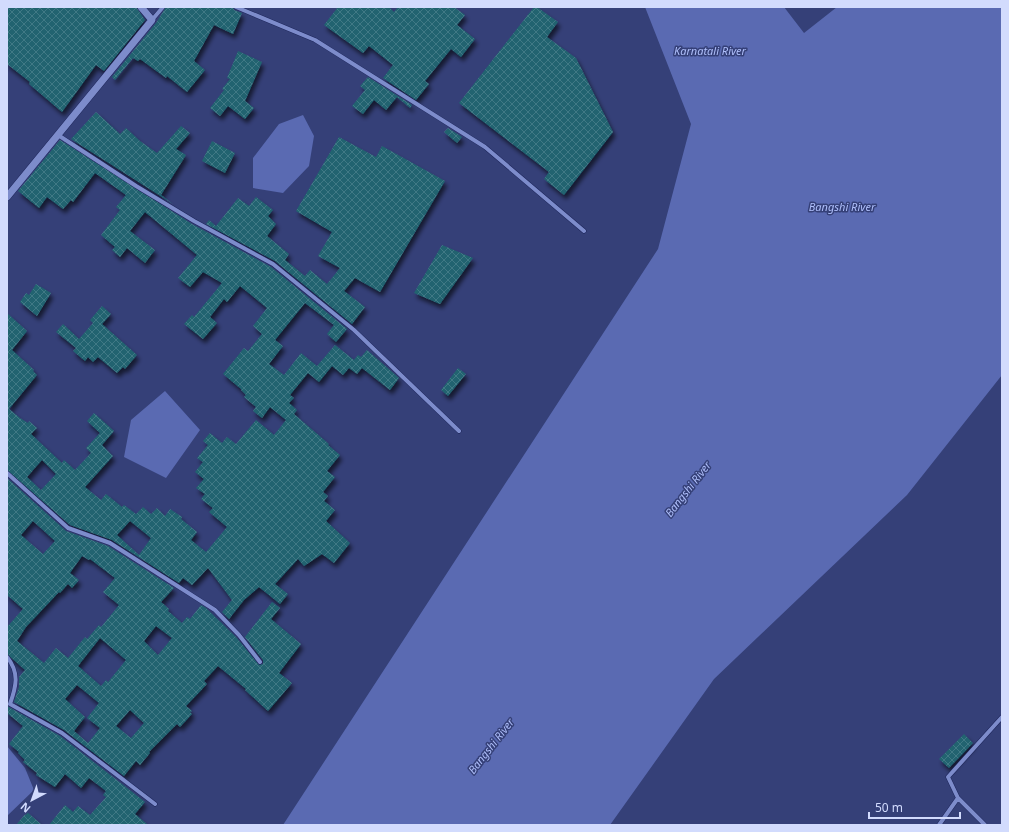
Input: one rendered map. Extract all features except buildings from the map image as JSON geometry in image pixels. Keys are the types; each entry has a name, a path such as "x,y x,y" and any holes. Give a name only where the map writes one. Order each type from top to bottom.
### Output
{"street":[{"path":"141,7 152,20"},
{"path":"7,197 163,7"},
{"path":"236,7 315,40 485,147 584,230"},
{"path":"58,135 136,186 194,221 274,264 354,330 459,431"},
{"path":"7,473 68,528 110,542 215,610 239,635 260,662"},
{"path":"7,658 14,666 16,686 10,704 62,733 155,804"},
{"path":"985,825 958,798 948,777 1002,717"},
{"path":"939,825 958,798"}],"water":[{"path":"645,7 784,7 804,33 837,7 1002,7 1002,375 907,495 714,679 610,825 283,825 658,249 691,124"},
{"path":"303,115 314,136 309,166 283,193 253,188 253,158 279,124"},
{"path":"165,391 200,430 166,478 124,457 131,420"},
{"path":"7,746 25,768 34,790 7,816"}],"water label":[{"name":"Karnatali River","path":"710,51"},
{"name":"Bangshi River","path":"842,207"},
{"name":"Bangshi River","path":"688,489"},
{"name":"Bangshi River","path":"491,746"}]}
